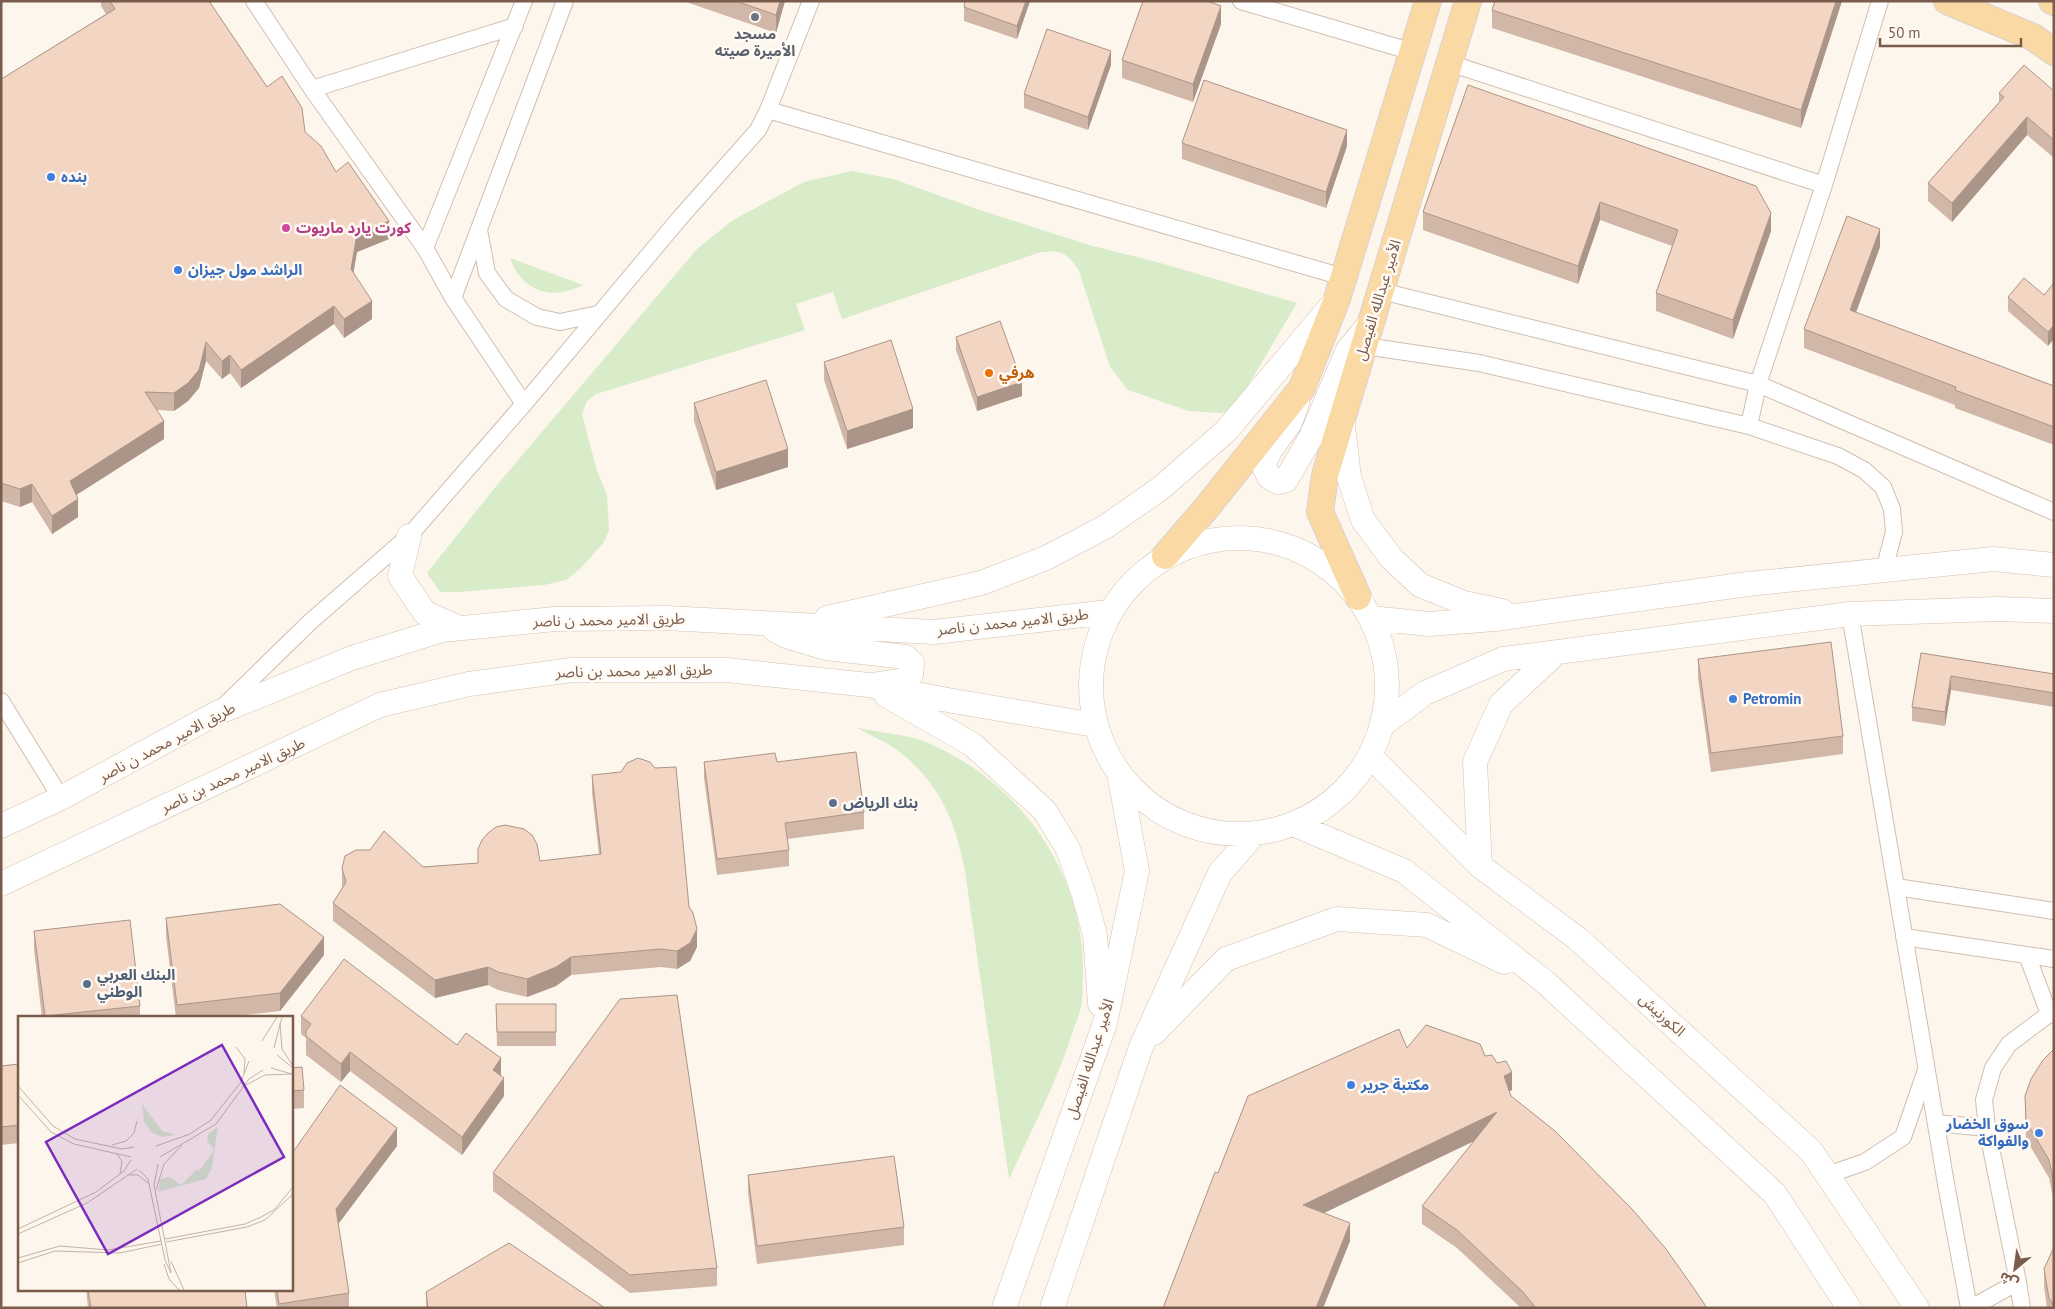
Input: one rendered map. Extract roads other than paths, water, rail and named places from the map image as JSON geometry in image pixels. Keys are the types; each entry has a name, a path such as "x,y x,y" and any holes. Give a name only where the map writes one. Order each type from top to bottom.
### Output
{"main road":[{"path":"1372,320 1348,350 1311,437 1293,470 1286,480 1278,482 1269,477 1263,464 1271,449 1290,424 1340,288 1428,1"},
{"name":"الأمير عبدالله الفيصل","path":"1364,607 1320,512 1325,475 1468,1"},
{"path":"1947,1 2032,36 2054,52"},
{"path":"800,625 981,583 1046,558 1105,527 1161,488 1226,431 1340,288"},
{"path":"1165,556 1205,541 1213,540 1247,538 1289,546 1327,567 1364,607 1384,652 1388,689 1382,725 1370,756 1350,785 1324,808 1293,824 1254,834 1203,830 1156,809 1118,773 1105,750 1095,725 1090,686 1094,648 1109,612 1133,580 1165,556 1208,506 1302,388"},
{"path":"1342,418 1349,477 1363,520 1392,559 1420,585 1464,602 1521,615"},
{"path":"409,536 400,576 424,613 462,628"},
{"path":"1364,607 1430,624 1521,615 1748,584 1994,559 2054,565"},
{"path":"1382,725 1425,693 1503,659 1850,614 1997,608 2054,611"},
{"name":"طريق الامير محمد ن ناصر","path":"1,826 61,798 217,713 352,658 442,630 554,619 666,618 934,632 1109,612"},
{"path":"761,623 786,636 826,648 906,657 912,663 911,675 904,680 869,685"},
{"path":"1480,866 1475,762 1501,704 1556,653"},
{"name":"طريق الامير محمد بن ناصر","path":"5,883 380,705 469,684 572,670 727,670 869,685 953,702 1095,725"},
{"path":"869,685 973,745 1045,811 1068,849 1095,935 1101,1034"},
{"name":"الكورنيش","path":"1370,756 1480,866 1578,939 1811,1151 1916,1308"},
{"name":"الأمير عبدالله الفيصل","path":"1004,1308 1105,1023 1137,871 1118,773"},
{"path":"1293,824 1404,871 1545,982 1775,1194 1849,1308"},
{"path":"1052,1308 1141,1047 1220,873 1254,834"},
{"path":"1141,1047 1226,958 1337,919 1427,925 1545,982"}],"street":[{"path":"254,1 312,89 425,248 453,298 524,404"},
{"path":"425,248 524,1"},
{"path":"453,298 565,1"},
{"path":"217,713 310,622 409,536 758,130 768,110 811,1"},
{"path":"1241,1 1413,52"},
{"path":"1749,426 1758,384 1824,185 1880,1"},
{"path":"312,89 515,26"},
{"path":"1449,64 1824,185"},
{"path":"768,110 1340,288"},
{"path":"479,230 487,273 506,300 537,317 560,322 598,314"},
{"path":"1381,290 1758,384 2054,512"},
{"path":"1365,346 1479,364 1749,426 1838,456 1864,470 1883,487 1892,509 1894,532 1884,570"},
{"path":"1850,614 1904,937 1970,1308 2018,1282"},
{"path":"1,701 61,798"},
{"path":"1896,887 2054,911"},
{"path":"1904,937 2054,959"},
{"path":"2022,1308 1987,1128 1984,1100 1993,1068 2009,1044 2051,1014 2027,955"},
{"path":"1827,1175 1865,1162 1903,1137 1927,1068"},
{"path":"1936,1122 1987,1128"}],"place":[{"name":"مسجد الأميرة صيته","path":"755,17"},
{"name":"بنده","path":"51,177"},
{"name":"كورت يارد ماريوت","path":"286,228"},
{"name":"الراشد مول جيزان","path":"178,270"},
{"name":"هرفي","path":"989,373"},
{"name":"Petromin","path":"1733,699"},
{"name":"بنك الرياض","path":"833,803"},
{"name":"البنك العربي الوطني","path":"87,984"},
{"name":"مكتبة جرير","path":"1351,1085"},
{"name":"سوق الخضار والفواكة","path":"2039,1133"}]}
